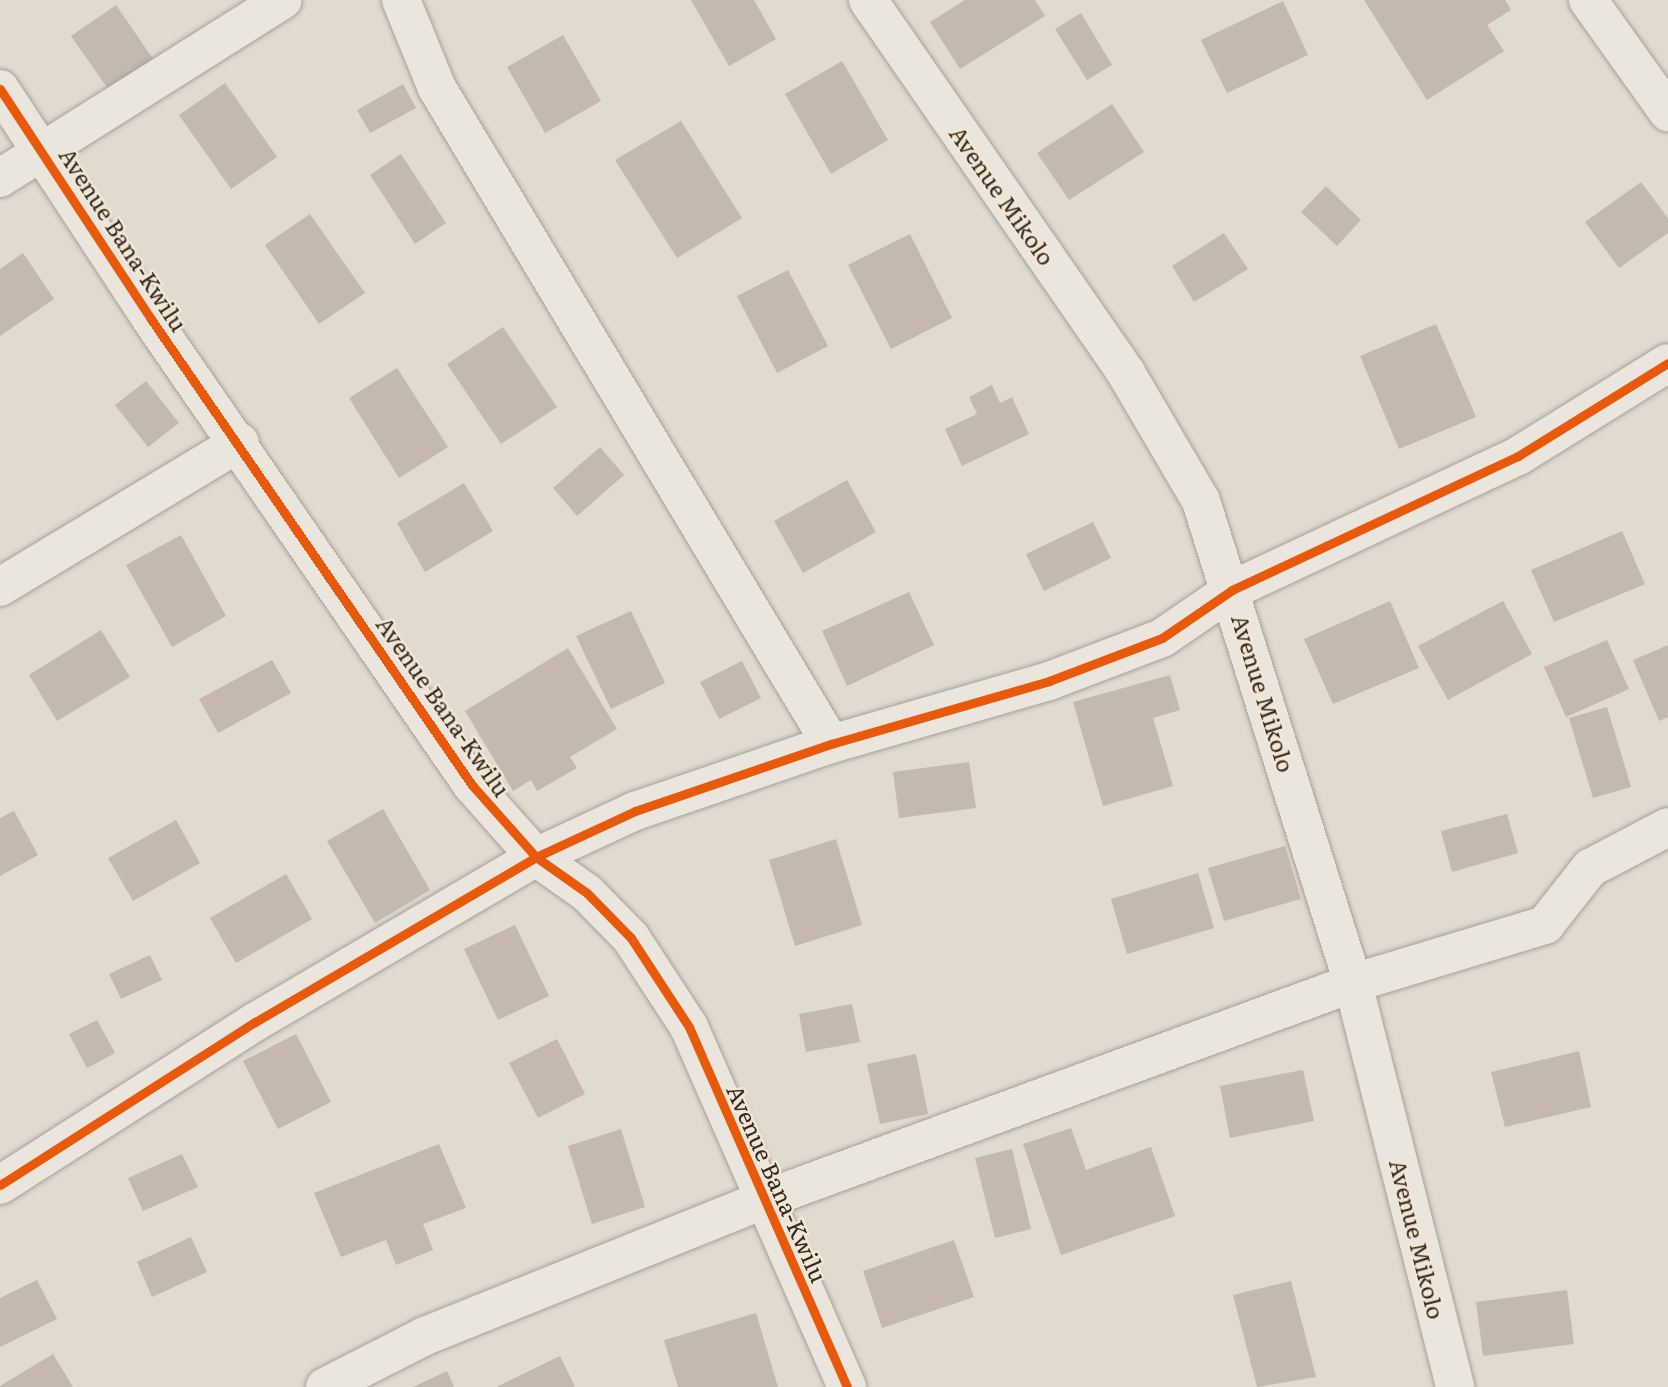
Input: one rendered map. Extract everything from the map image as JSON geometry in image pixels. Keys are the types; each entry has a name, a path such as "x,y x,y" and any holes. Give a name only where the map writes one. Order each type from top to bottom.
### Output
{"street":[{"path":"0,178 46,153 283,0"},
{"path":"401,0 437,88 831,744"},
{"name":"Avenue Mikolo","path":"868,0 1126,373 1201,501 1232,590 1353,983 1455,1387"},
{"path":"1588,0 1668,112"},
{"name":"Avenue Bana-Kwilu","path":"0,89 46,153 151,319 240,442 472,785 536,857 587,893 631,938 689,1027 847,1387"},
{"path":"0,1185 255,1022 536,857 635,811 831,744 1049,681 1162,638 1232,590 1518,456 1668,363"},
{"path":"0,587 240,442"},
{"path":"325,1387 425,1336 763,1200 1353,983 1545,925 1590,868 1668,827"}],"building":[{"path":"691,0 754,0 776,39 729,66"},
{"path":"965,0 1035,0 1045,16 960,69 930,22"},
{"path":"1364,0 1505,0 1511,10 1487,25 1504,51 1427,100"},
{"path":"1283,1 1308,55 1227,93 1201,40"},
{"path":"116,5 156,63 111,93 71,36"},
{"path":"1081,13 1112,65 1087,80 1055,29"},
{"path":"563,35 601,101 545,133 507,67"},
{"path":"842,61 888,140 831,174 785,94"},
{"path":"225,83 277,157 231,189 179,115"},
{"path":"403,84 416,108 370,133 357,110"},
{"path":"1112,104 1144,152 1069,200 1037,153"},
{"path":"681,121 742,218 677,258 615,160"},
{"path":"401,154 446,223 415,244 370,175"},
{"path":"1641,182 1668,218 1668,233 1619,268 1585,222"},
{"path":"1326,186 1361,220 1337,246 1301,212"},
{"path":"310,214 365,293 319,324 265,245"},
{"path":"1224,233 1248,269 1194,302 1172,266"},
{"path":"910,234 952,318 891,349 848,265"},
{"path":"23,253 54,299 0,336 0,269"},
{"path":"788,270 828,346 777,373 737,296"},
{"path":"1436,324 1476,417 1399,449 1360,356"},
{"path":"503,327 557,407 501,444 447,364"},
{"path":"397,368 448,447 399,478 349,398"},
{"path":"146,381 179,423 148,447 115,405"},
{"path":"992,385 1000,403 1012,397 1029,434 962,466 945,429 977,414 969,397"},
{"path":"600,447 624,475 577,516 553,488"},
{"path":"847,480 876,532 803,573 774,521"},
{"path":"464,483 493,531 425,572 397,523"},
{"path":"1093,522 1111,558 1044,591 1026,554"},
{"path":"1622,531 1645,584 1554,622 1531,570"},
{"path":"181,535 226,616 172,647 126,565"},
{"path":"909,592 934,645 847,686 822,631"},
{"path":"1390,601 1419,668 1333,704 1304,639"},
{"path":"1503,601 1532,654 1448,700 1418,646"},
{"path":"631,611 665,683 611,709 576,636"},
{"path":"101,630 130,677 57,721 29,675"},
{"path":"1607,640 1629,689 1566,717 1544,667"},
{"path":"1668,645 1668,717 1659,721 1633,660"},
{"path":"568,648 617,729 570,757 577,768 537,791 531,780 513,791 465,711"},
{"path":"272,660 291,693 218,733 199,699"},
{"path":"742,661 761,698 719,719 700,682"},
{"path":"1170,675 1180,710 1153,718 1173,786 1103,806 1073,702"},
{"path":"1607,707 1631,787 1593,798 1569,718"},
{"path":"969,762 976,808 899,818 893,772"},
{"path":"383,809 430,890 375,923 327,841"},
{"path":"14,811 38,855 0,876 0,818"},
{"path":"1507,814 1518,853 1452,872 1441,831"},
{"path":"176,820 200,863 133,901 108,858"},
{"path":"836,839 862,925 795,946 769,860"},
{"path":"1285,846 1301,899 1224,921 1208,868"},
{"path":"1198,873 1214,928 1127,954 1111,899"},
{"path":"286,874 312,919 236,963 210,918"},
{"path":"515,925 549,996 498,1020 464,949"},
{"path":"150,955 162,980 121,999 109,974"},
{"path":"852,1004 860,1042 806,1052 799,1014"},
{"path":"97,1020 115,1053 87,1068 69,1034"},
{"path":"296,1034 331,1102 278,1129 243,1061"},
{"path":"557,1039 585,1094 538,1118 509,1063"},
{"path":"1579,1051 1591,1107 1505,1127 1491,1072"},
{"path":"916,1054 928,1114 880,1124 867,1064"},
{"path":"1303,1070 1314,1121 1230,1138 1220,1086"},
{"path":"1071,1128 1086,1170 1151,1147 1175,1216 1061,1255 1023,1144"},
{"path":"621,1129 645,1207 592,1224 568,1146"},
{"path":"439,1144 466,1208 423,1224 433,1250 396,1265 386,1240 341,1257 314,1193"},
{"path":"1012,1149 1031,1229 995,1238 975,1158"},
{"path":"182,1154 198,1187 143,1211 128,1178"},
{"path":"191,1237 207,1272 152,1297 137,1262"},
{"path":"954,1240 974,1297 882,1328 863,1271"},
{"path":"37,1280 57,1319 0,1347 0,1298"},
{"path":"1291,1281 1316,1377 1257,1387 1233,1295"},
{"path":"1567,1290 1574,1344 1483,1356 1476,1302"},
{"path":"756,1313 778,1387 678,1387 664,1340"},
{"path":"53,1354 73,1387 0,1387 0,1386"},
{"path":"560,1356 575,1387 496,1387"},
{"path":"447,1371 454,1387 413,1387"}],"cycle path":[{"path":"0,89 151,319 472,785 536,857 587,893 631,938 689,1027 847,1387"},
{"path":"0,1185 255,1022 536,857 635,811 831,744 1049,681 1162,638 1232,590 1518,456 1668,363"}]}
